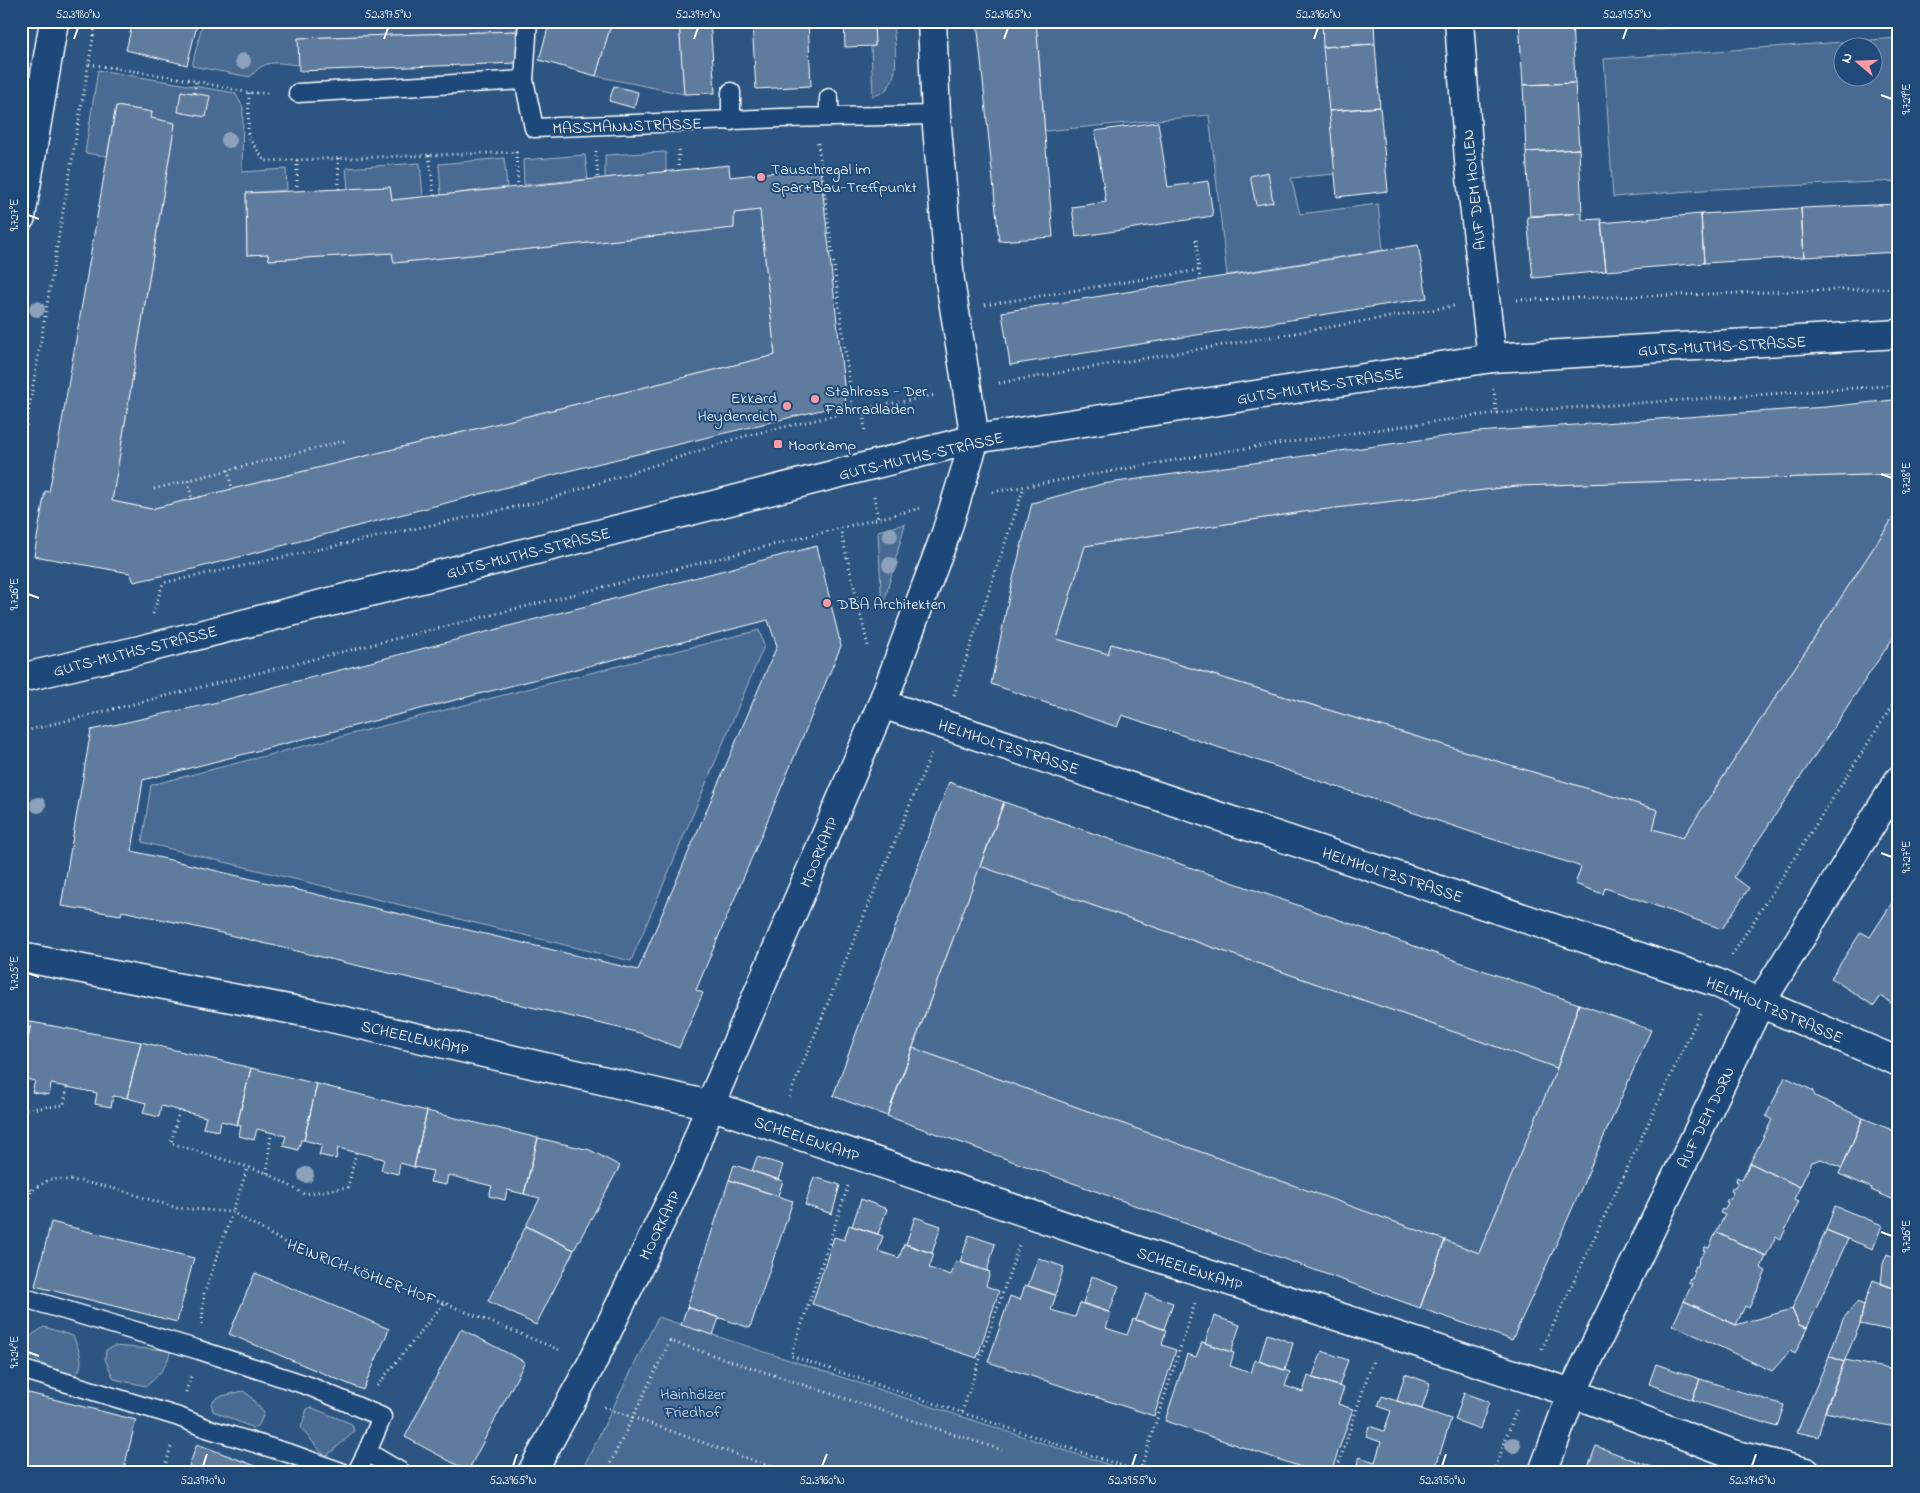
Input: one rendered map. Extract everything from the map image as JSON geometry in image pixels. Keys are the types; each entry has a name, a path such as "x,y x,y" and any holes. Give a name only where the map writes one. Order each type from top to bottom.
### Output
{"street":[{"path":"21,217 54,21"},
{"name":"MOORKAMP","path":"532,1472 577,1394 688,1165 710,1105 882,704 946,533 975,439 949,272 936,115 932,21"},
{"name":"AUF DEM HOLLEN","path":"1459,21 1469,161 1492,358"},
{"name":"GUTS-MUTHS-STRASSE","path":"21,678 179,640 975,439 1492,358 1899,334"},
{"name":"HELMHOLTZSTRASSE","path":"882,704 1715,982 1899,1062"},
{"name":"AUF DEM DORN","path":"1543,1472 1572,1393 1760,1003 1899,780"},
{"name":"SCHEELENKAMP","path":"21,956 314,1014 710,1105 1205,1273 1572,1393 1733,1454 1806,1472"}],"lane":[{"path":"298,93 524,80 528,21"},
{"name":"MASSMANNSTRASSE","path":"524,80 534,128 822,117 936,115"},
{"path":"731,92 732,121"},
{"path":"822,117 829,98"},
{"path":"21,1297 199,1350 309,1386 382,1417 357,1472"},
{"path":"21,1369 179,1417 206,1428 291,1454 341,1472"},
{"path":"367,1452 401,1472"}],"path":[{"path":"21,455 96,21"},
{"path":"90,64 196,81 248,93 298,93"},
{"path":"194,93 196,81"},
{"path":"822,117 853,411"},
{"path":"678,171 679,146"},
{"path":"596,149 598,178"},
{"path":"516,152 518,186"},
{"path":"429,155 434,196"},
{"path":"338,158 339,189"},
{"path":"297,160 298,190"},
{"path":"1196,240 1200,280"},
{"path":"955,310 1199,270"},
{"path":"154,489 348,440"},
{"path":"228,470 232,489"},
{"path":"188,480 192,499"},
{"path":"776,1128 944,725 1024,487"},
{"path":"840,528 869,652"},
{"path":"1494,1472 1528,1378 1715,982 1899,695"},
{"path":"21,1110 64,1105 67,1087"},
{"path":"179,1110 171,1143 266,1172 304,1194 348,1187 356,1152"},
{"path":"266,1172 271,1133"},
{"path":"858,1156 791,1356 1140,1472 1205,1273"},
{"path":"232,1212 248,1167"},
{"path":"21,1170 31,1191 21,1237"},
{"name":"HEINRICH-KÖHLER-HOF","path":"31,1191 50,1179 80,1181 120,1190 177,1208 232,1212 294,1248 444,1303 556,1348 591,1365"},
{"path":"962,1412 1029,1214"},
{"path":"360,1408 444,1303"},
{"path":"1336,1472 1383,1331"},
{"path":"606,1472 670,1341 1002,1450"},
{"path":"577,1394 611,1411 785,1472"}],"green space":[{"path":"203,21 519,21 516,31 299,38 299,65 266,64 250,77 192,66"},
{"path":"612,21 679,21 684,94 596,76"},
{"path":"874,21 893,21 896,53 894,76 890,85 883,92 873,96 871,46 875,46"},
{"path":"1036,21 1322,21 1335,174 1291,178 1300,214 1378,204 1383,250 1227,275 1209,115 1045,131"},
{"path":"1899,38 1899,181 1716,189 1613,197 1604,59 1832,43 1832,88 1882,88 1882,39"},
{"path":"98,70 235,93 243,107 242,172 286,169 287,190 246,193 247,255 268,254 269,260 392,253 394,263 734,228 734,213 760,210 775,355 151,509 112,501 175,124 151,118 152,112 116,106 107,156 85,153"},
{"path":"666,152 666,172 605,178 605,155"},
{"path":"585,155 588,179 524,185 523,160"},
{"path":"504,158 507,187 441,195 439,164"},
{"path":"420,163 423,197 392,200 390,187 348,189 346,168"},
{"path":"1899,474 1899,509 1683,838 1653,829 1658,810 1112,644 1108,654 1057,639 1085,546 1303,512 1517,486"},
{"path":"905,524 882,610 878,531"},
{"path":"759,630 764,646 631,961 142,842 151,785"},
{"path":"980,866 1557,1068 1479,1253 913,1048"},
{"name":"Hainhölzer Friedhof","path":"658,1317 1131,1472 581,1472"},
{"path":"44,1327 73,1336 80,1353 81,1364 77,1374 72,1379 22,1353 21,1346 26,1339"},
{"path":"114,1346 170,1352 167,1362 161,1371 146,1386 114,1379 105,1359 106,1350"},
{"path":"243,1391 249,1395 264,1413 259,1425 253,1428 213,1411 211,1403 218,1397"},
{"path":"310,1407 352,1424 354,1432 329,1454 325,1455 322,1453 301,1428 307,1409"}],"building":[{"path":"133,21 198,21 187,65 126,50"},
{"path":"550,21 612,21 596,76 539,60"},
{"path":"679,21 710,21 715,93 684,94"},
{"path":"752,21 808,21 811,86 756,89"},
{"path":"844,21 874,21 875,46 845,47"},
{"path":"977,21 1036,21 1053,237 999,241"},
{"path":"1322,21 1374,21 1375,44 1323,47"},
{"path":"1519,21 1572,21 1575,83 1523,85"},
{"path":"1647,21 1792,21 1647,29"},
{"path":"516,31 518,63 299,71 298,38"},
{"path":"1375,44 1380,107 1329,111 1323,47"},
{"path":"1575,83 1579,149 1526,152 1523,85"},
{"path":"614,86 638,92 634,108 609,101"},
{"path":"181,91 210,96 206,117 178,112"},
{"path":"116,106 152,112 151,118 175,123 112,501 151,509 775,355 760,210 734,213 734,228 394,263 392,253 269,260 268,254 247,255 246,193 390,187 392,200 729,165 730,177 820,167 846,404 584,467 193,569 134,582 130,573 34,556 45,491 49,492 60,433"},
{"path":"1380,107 1388,191 1337,197 1329,111"},
{"path":"1158,122 1168,187 1208,181 1213,216 1076,237 1072,207 1106,202 1095,131"},
{"path":"1579,149 1582,213 1530,216 1526,152"},
{"path":"1268,172 1273,202 1256,205 1250,176"},
{"path":"1899,204 1899,252 1804,257 1801,208"},
{"path":"1801,208 1804,257 1704,263 1701,214"},
{"path":"1582,213 1582,220 1601,219 1606,271 1533,278 1527,217"},
{"path":"1701,214 1704,263 1606,271 1601,223"},
{"path":"1418,245 1427,298 1010,365 1002,312"},
{"path":"1899,400 1899,474 1517,486 1303,512 1085,546 1057,639 1108,654 1111,644 1658,810 1653,829 1683,838 1899,509 1899,629 1734,877 1749,888 1722,929 1605,888 1603,894 1575,884 1581,867 1567,862 1510,845 1122,715 1117,727 991,684 1011,587 1032,503 1102,484 1477,432 1826,407"},
{"path":"817,546 841,646 696,990 703,993 679,1048 640,1033 179,923 122,911 121,915 61,906 91,730 213,703","holes":["768,620 777,646 638,970 132,851 143,780"]},
{"path":"949,782 1004,802 887,1116 833,1096"},
{"path":"1004,802 1579,1004 1557,1068 980,866"},
{"path":"1899,892 1899,998 1894,1005 1881,996 1874,1006 1831,978 1861,932 1870,937"},
{"path":"1579,1004 1651,1030 1512,1340 1420,1308 1445,1240 1479,1253 1557,1068"},
{"path":"21,1020 31,1022 21,1078"},
{"path":"31,1022 141,1042 127,1098 113,1096 111,1107 95,1104 97,1093 67,1087 51,1084 49,1095 32,1092 35,1081 21,1078"},
{"path":"141,1042 251,1068 237,1125 221,1121 219,1131 203,1128 206,1117 161,1106 159,1117 143,1113 146,1103 127,1098"},
{"path":"913,1048 1445,1240 1420,1308 887,1116"},
{"path":"251,1068 317,1084 304,1140 301,1140 298,1150 283,1146 286,1136 257,1129 254,1140 239,1136 241,1126 237,1125"},
{"path":"1785,1077 1812,1090 1815,1096 1863,1118 1842,1168 1821,1159 1812,1162 1800,1187 1750,1163 1772,1120 1766,1116"},
{"path":"317,1084 427,1111 414,1167 400,1163 398,1174 381,1170 384,1159 338,1148 336,1159 319,1155 322,1145 304,1140"},
{"path":"427,1111 538,1138 524,1194 507,1190 505,1200 489,1196 492,1186 448,1175 446,1185 430,1182 433,1171 414,1167"},
{"path":"1863,1118 1899,1133 1899,1202 1839,1174"},
{"path":"538,1138 590,1150 620,1166 574,1250 526,1226 540,1198 524,1194"},
{"path":"757,1157 783,1165 778,1180 752,1171"},
{"path":"1750,1163 1800,1187 1794,1199 1799,1201 1781,1239 1776,1236 1766,1256 1716,1232 1725,1215 1720,1213 1728,1203 1726,1202 1728,1198 1730,1199 1733,1192 1731,1191 1732,1187 1735,1188 1738,1182 1736,1181 1737,1177 1742,1180"},
{"path":"734,1165 783,1181 778,1196 729,1180"},
{"path":"814,1177 840,1185 832,1214 805,1205"},
{"path":"729,1180 793,1201 750,1328 687,1307"},
{"path":"861,1199 887,1209 878,1234 852,1226"},
{"path":"1835,1206 1882,1225 1873,1249 1826,1230"},
{"path":"915,1217 941,1226 932,1253 906,1244"},
{"path":"51,1222 194,1258 177,1322 35,1286"},
{"path":"849,1225 883,1236 878,1251 899,1258 904,1244 934,1254 929,1268 951,1275 956,1261 990,1272 986,1286 999,1291 977,1358 812,1304 834,1237 844,1240"},
{"path":"526,1226 574,1250 536,1325 488,1301"},
{"path":"1826,1230 1848,1239 1807,1328 1799,1325 1792,1309"},
{"path":"1716,1232 1766,1256 1761,1268 1766,1271 1749,1308 1745,1306 1736,1325 1684,1301 1692,1284 1688,1282 1690,1278 1692,1279 1695,1271 1693,1270 1695,1266 1697,1267 1705,1247 1709,1248"},
{"path":"969,1235 995,1244 987,1271 960,1262"},
{"path":"1887,1254 1899,1259 1899,1290 1881,1284 1883,1264"},
{"path":"1038,1258 1064,1267 1055,1295 1028,1286"},
{"path":"255,1273 389,1329 363,1390 229,1334"},
{"path":"1092,1276 1119,1286 1109,1312 1083,1303"},
{"path":"1873,1280 1899,1290 1899,1332 1860,1324 1864,1305"},
{"path":"1025,1285 1056,1295 1051,1310 1075,1317 1080,1303 1111,1313 1106,1328 1127,1335 1133,1319 1166,1330 1162,1345 1176,1350 1154,1416 988,1362 1010,1296 1020,1300"},
{"path":"1146,1294 1173,1303 1164,1329 1136,1320"},
{"path":"1684,1301 1736,1325 1792,1309 1799,1325 1807,1328 1795,1354 1790,1351 1772,1371 1673,1325"},
{"path":"1857,1302 1864,1305 1860,1324 1844,1362 1829,1356 1843,1319"},
{"path":"687,1307 719,1318 713,1335 681,1325"},
{"path":"1214,1316 1240,1325 1231,1352 1205,1343"},
{"path":"461,1329 525,1362 468,1471 405,1437"},
{"path":"1267,1334 1293,1343 1285,1370 1259,1361"},
{"path":"1202,1342 1234,1353 1230,1366 1251,1373 1255,1360 1290,1372 1285,1386 1303,1392 1308,1376 1344,1388 1338,1404 1353,1409 1331,1472 1316,1472 1165,1421 1187,1354 1196,1357"},
{"path":"1322,1351 1348,1360 1339,1386 1312,1378"},
{"path":"1829,1356 1844,1362 1826,1407 1818,1437 1797,1432"},
{"path":"1845,1360 1899,1371 1899,1428 1825,1412"},
{"path":"1656,1364 1700,1379 1692,1400 1649,1384"},
{"path":"1405,1374 1430,1383 1422,1409 1397,1401"},
{"path":"1700,1379 1784,1405 1777,1427 1692,1400"},
{"path":"21,1391 136,1420 123,1472 53,1472 21,1464"},
{"path":"1464,1393 1489,1402 1480,1429 1455,1420"},
{"path":"1382,1396 1451,1419 1434,1472 1367,1472 1356,1468 1359,1457 1375,1462 1381,1442 1366,1437 1369,1426 1384,1431 1391,1411 1378,1406"},
{"path":"197,1444 253,1465 270,1472 187,1472"},
{"path":"1596,1446 1665,1472 1586,1472"}],"place":[{"name":"Tauschregal im Spar+Bau-Treffpunkt","path":"761,177"},
{"name":"Stahlross - Der Fahrradladen","path":"815,399"},
{"name":"Ekkard Heydenreich","path":"787,406"},
{"name":"Moorkamp","path":"778,444"},
{"name":"DBA Architekten","path":"827,603"}]}
